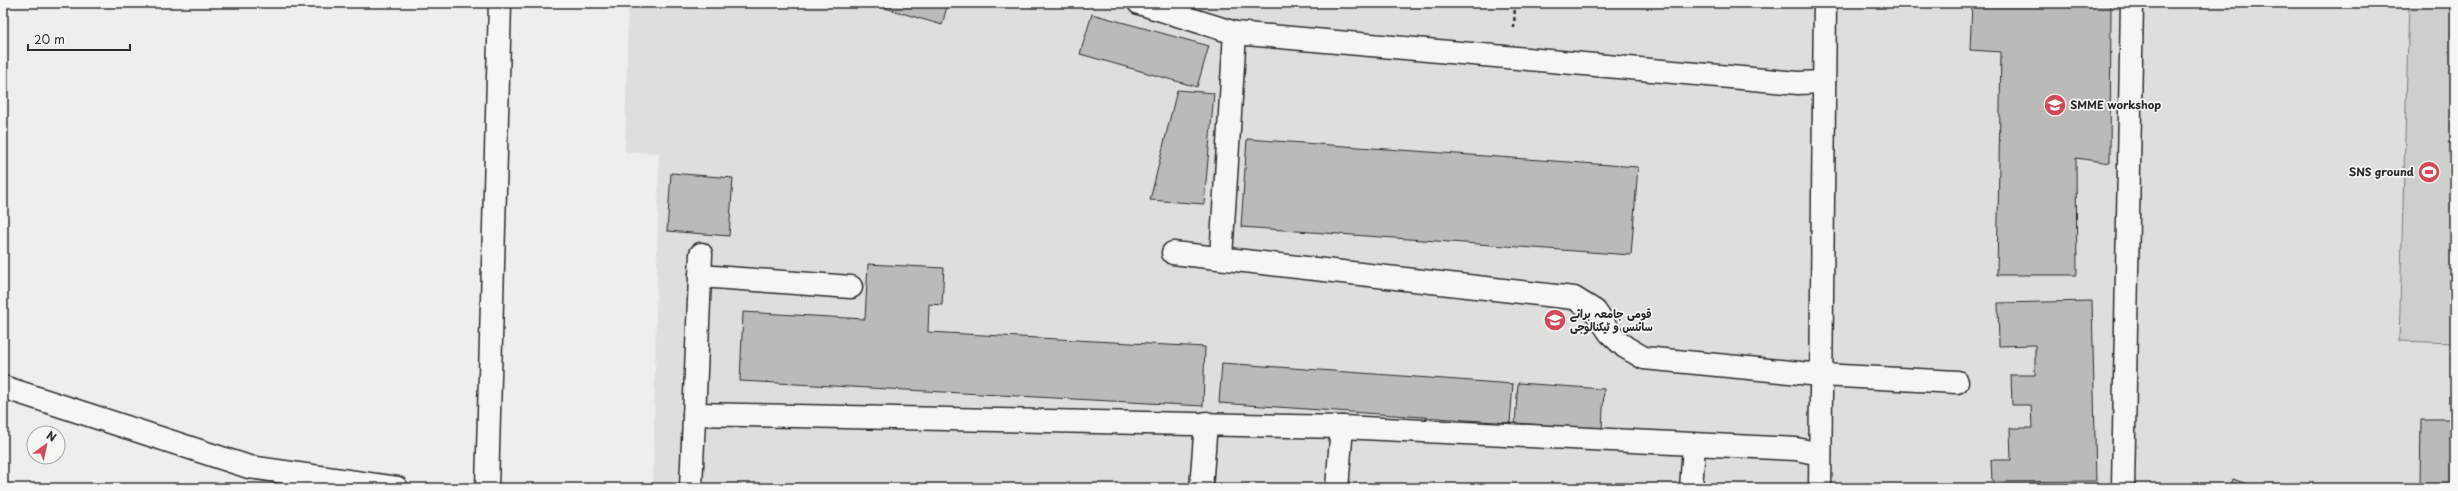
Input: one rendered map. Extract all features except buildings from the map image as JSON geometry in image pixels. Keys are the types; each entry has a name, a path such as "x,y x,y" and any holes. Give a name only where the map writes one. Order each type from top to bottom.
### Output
{"street":[{"path":"487,488 500,3"},
{"path":"1139,3 1235,33 1798,83 1824,82"},
{"path":"1820,488 1824,3"},
{"path":"2124,488 2132,3"},
{"path":"1221,257 1235,33"},
{"path":"1173,253 1221,257 1574,298 1595,312 1610,333 1625,347 1644,358 1821,375 1958,382"},
{"path":"691,488 701,254"},
{"path":"700,276 851,287"},
{"path":"3,388 249,466 398,488"},
{"path":"694,414 1206,423 1342,427 1694,446 1796,449 1820,454"},
{"path":"1201,488 1206,423"},
{"path":"1337,488 1342,427"},
{"path":"1691,488 1694,446"}],"path":[{"path":"1852,4 1955,5"}],"shaded area":[{"name":"قومی جامعہ برائے سائنس و ٹیکنالوجی","path":"628,3 2455,3 2455,488 653,488 659,153 625,152"},
{"name":"SNS ground","path":"2409,3 2455,3 2455,343 2399,341"}],"place":[{"name":"SMME workshop","path":"2055,105"},
{"name":"SNS ground","path":"2429,172"},
{"name":"قومی جامعہ برائے سائنس و ٹیکنالوجی","path":"1555,320"}]}
